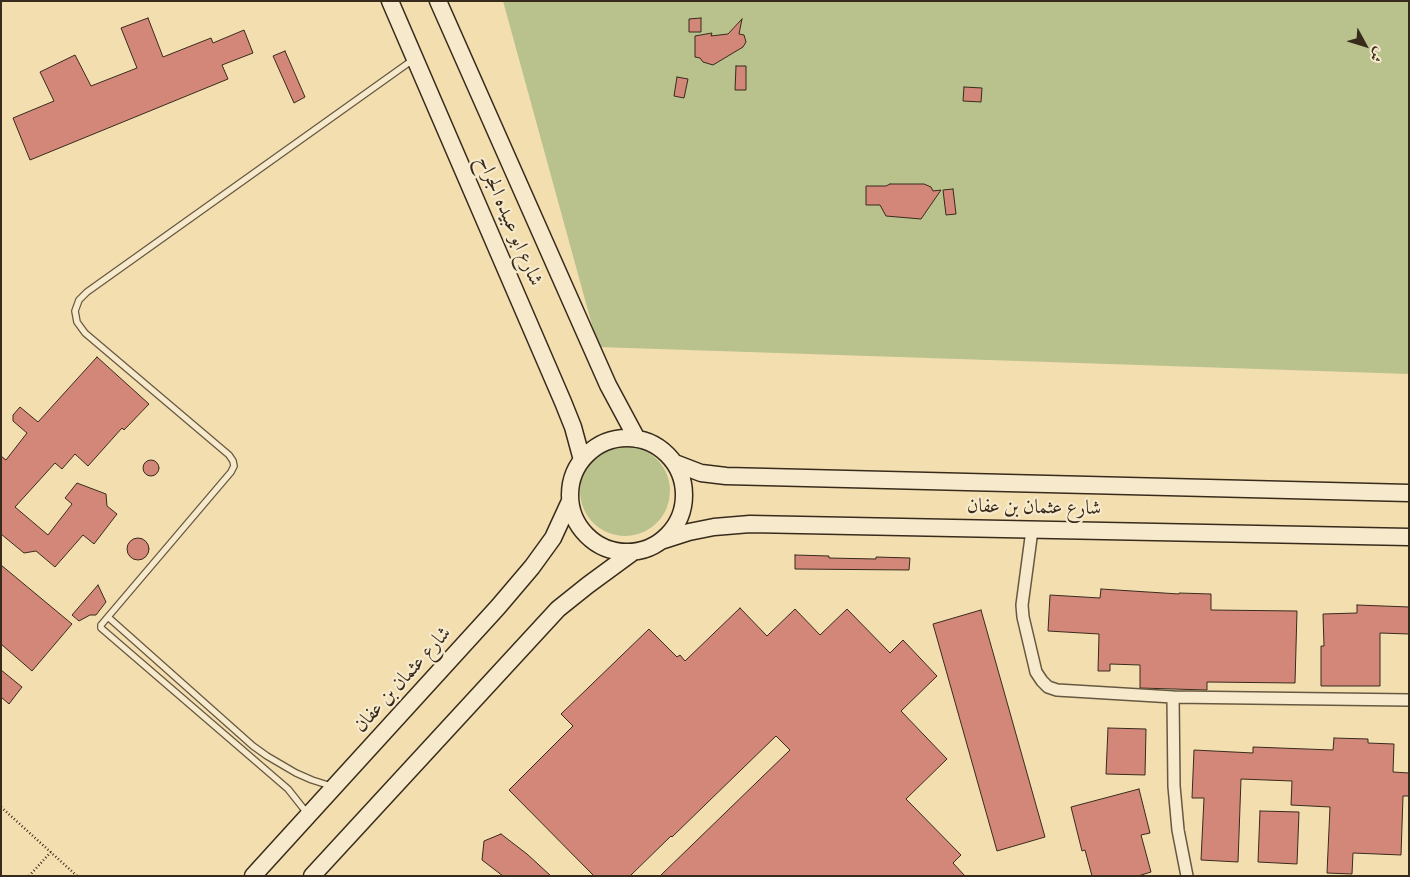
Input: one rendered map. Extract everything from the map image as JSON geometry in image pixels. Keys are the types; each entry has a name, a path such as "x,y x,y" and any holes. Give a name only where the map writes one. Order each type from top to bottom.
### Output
{"main road":[{"name":"شارع ابو عبيده الجراح","path":"390,1 564,402 582,460"},
{"name":"شارع ابو عبيده الجراح","path":"438,1 608,385 637,439"},
{"path":"616,439 637,439 651,443 664,450 675,463 682,479 685,496 682,514 674,529 662,541 648,549 633,552 615,552 598,545 584,534 575,519 570,501 572,480 582,460 597,447 616,439"},
{"name":"شارع عثمان بن عفان","path":"675,463 701,473 726,476 1409,493"},
{"name":"شارع عثمان بن عفان","path":"253,876 532,568 553,538 570,501"},
{"name":"شارع عثمان بن عفان","path":"662,541 689,532 714,527 750,524 1409,537"},
{"path":"312,876 558,609 633,552"}],"street":[{"path":"1032,530 1022,593 1023,617 1036,672 1048,687 1057,690 1173,697 1409,700"},
{"path":"1173,697 1174,786 1178,830 1187,876"}],"lane":[{"path":"308,814 288,789 102,629 101,625 231,472 234,466 229,455 85,333 77,322 75,311 79,300 87,292 415,58"},
{"path":"108,617 253,746 296,774 335,787"}],"path":[{"path":"1,807 77,876"},
{"path":"29,876 51,852"}],"green space":[{"path":"503,1 1409,1 1409,374 598,347"},
{"path":"625,446 642,449 657,459 667,474 670,491 667,508 657,523 642,533 625,536 608,533 593,523 583,508 580,491 583,474 593,459 608,449"}],"building":[{"path":"148,18 163,57 211,38 213,43 244,30 253,53 222,65 228,79 30,160 13,118 54,101 40,72 75,55 91,86 137,68 121,28"},
{"path":"701,18 701,32 689,32 689,19"},
{"path":"742,19 739,34 744,35 746,42 743,47 713,65 695,57 695,36 712,33 711,36 728,34"},
{"path":"285,51 305,97 294,103 273,56"},
{"path":"736,66 746,66 746,90 735,90"},
{"path":"677,77 688,79 684,98 674,96"},
{"path":"964,87 982,88 981,102 963,101"},
{"path":"890,184 924,184 931,187 933,191 941,190 921,219 886,216 880,205 866,205 866,186 886,186"},
{"path":"953,189 956,214 946,215 943,190"},
{"path":"97,357 149,404 124,430 122,428 88,466 75,454 62,469 55,463 15,507 48,535 72,504 65,498 77,483 106,494 107,506 117,514 94,544 83,535 55,567 36,551 24,553 1,534 1,456 6,460 27,433 13,421 13,415 20,407 38,422"},
{"path":"151,460 159,468 151,476 143,468"},
{"path":"138,538 146,541 149,549 146,557 138,560 130,557 127,549 130,541"},
{"path":"795,555 829,556 829,558 910,558 909,570 795,569"},
{"path":"1,565 72,624 32,671 1,644"},
{"path":"98,585 106,602 96,615 90,615 79,621 72,615"},
{"path":"1101,589 1211,594 1211,610 1297,611 1295,683 1207,682 1207,690 1140,688 1140,665 1110,664 1110,671 1098,671 1099,634 1048,631 1050,595 1100,598"},
{"path":"1357,605 1409,607 1409,634 1380,633 1380,686 1321,686 1321,646 1324,646 1323,614 1357,613"},
{"path":"740,608 767,636 795,609 820,635 847,609 890,653 903,640 937,676 901,711 947,759 906,799 961,855 953,863 965,876 660,876 790,750 776,736 630,876 594,876 509,790 573,726 561,714 649,629 677,657 680,655 685,661"},
{"path":"981,610 1045,837 997,851 933,624"},
{"path":"1,670 22,687 9,704 1,697"},
{"path":"1108,728 1146,729 1145,775 1106,774"},
{"path":"1334,738 1368,739 1368,743 1394,744 1393,772 1409,773 1409,796 1403,796 1401,855 1353,853 1352,874 1327,873 1330,807 1291,805 1292,781 1241,779 1238,862 1201,860 1204,798 1192,798 1194,750 1253,753 1253,747 1333,750"},
{"path":"1139,789 1150,833 1141,835 1151,872 1138,876 1092,876 1085,850 1082,851 1071,807"},
{"path":"1260,811 1299,812 1297,864 1258,862"},
{"path":"501,834 551,876 503,876 482,860 484,841"}]}
